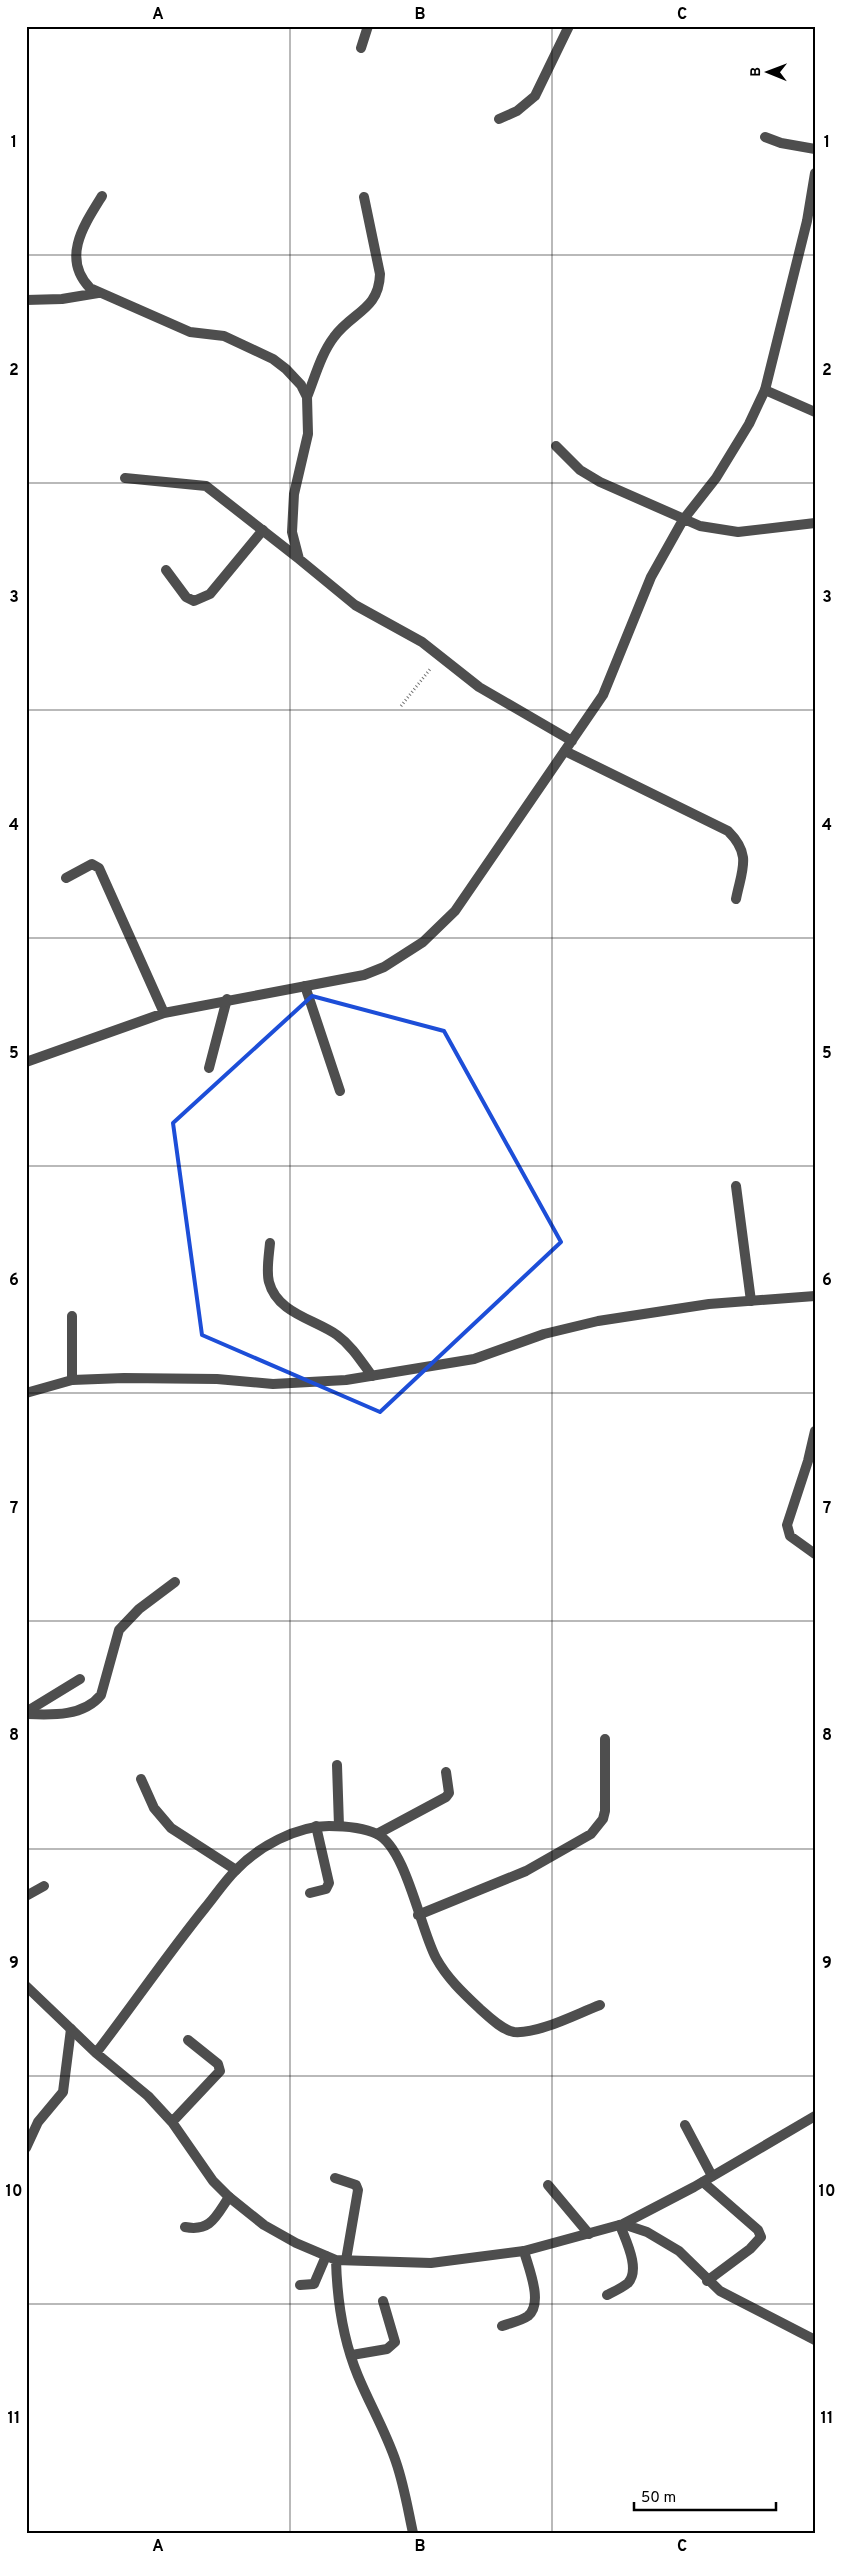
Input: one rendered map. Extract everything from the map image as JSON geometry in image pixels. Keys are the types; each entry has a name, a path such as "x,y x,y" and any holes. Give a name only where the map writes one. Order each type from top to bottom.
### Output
{"street":[{"path":"361,48 368,26"},
{"path":"499,119 517,111 535,96 569,26"},
{"path":"765,137 781,143 815,149"},
{"path":"26,1062 164,1013 227,999 364,975 384,967 423,942 455,911 603,695 651,577 683,520 716,478 749,424 765,390 807,221 815,173"},
{"path":"102,196 81,229 77,243 77,267 82,280 98,293 190,332 224,336 273,359 301,385 307,397"},
{"path":"299,559 292,532 294,494 308,434 307,397 324,352 334,336 369,305 376,297 379,286 380,274 364,196"},
{"path":"26,300 98,293"},
{"path":"765,390 815,412"},
{"path":"556,446 580,470 600,482 700,526 738,532 815,524"},
{"path":"125,478 206,486 264,530 355,605 422,642 479,687 572,741"},
{"path":"166,570 186,597 194,601 202,598 210,594 264,530"},
{"path":"565,751 728,832 743,851 744,863 736,899"},
{"path":"66,878 92,864 99,868 164,1013"},
{"path":"305,986 340,1090"},
{"path":"209,1068 227,999"},
{"path":"736,1186 751,1301"},
{"path":"270,1243 269,1281 276,1296 283,1304 336,1334 352,1348 372,1376"},
{"path":"26,1393 72,1380 124,1378 217,1379 273,1384 346,1380 474,1359 544,1334 598,1321 709,1304 815,1296"},
{"path":"72,1316 72,1380"},
{"path":"815,1431 808,1461 787,1525 790,1536 815,1554"},
{"path":"26,1713 67,1714 96,1701 101,1695 119,1630 139,1609 175,1582"},
{"path":"26,1713 80,1679"},
{"path":"418,1915 508,1880 592,1834 603,1819 605,1811 605,1739"},
{"path":"337,1765 339,1826"},
{"path":"377,1834 446,1797 449,1793 446,1772"},
{"path":"141,1779 154,1808 171,1828 236,1870"},
{"path":"96,2052 177,1942 236,1870 251,1857 282,1838 316,1826 339,1826 377,1834 388,1842 410,1884 418,1915 436,1958 454,1984 494,2021 512,2032 529,2032 600,2005"},
{"path":"310,1893 326,1889 328,1883 316,1826"},
{"path":"26,1896 44,1886"},
{"path":"26,1986 96,2052 148,2096 172,2122 202,2167 229,2197 264,2226 326,2256 341,2260 431,2263 524,2251 622,2225 703,2182 815,2116"},
{"path":"26,2148 38,2122 63,2092 71,2029"},
{"path":"172,2122 220,2071 218,2064 188,2040"},
{"path":"685,2125 712,2176"},
{"path":"335,2178 353,2184 358,2190 341,2260 342,2316 358,2375 397,2464 413,2533"},
{"path":"703,2182 758,2230 760,2237 750,2249 707,2281"},
{"path":"548,2185 589,2234"},
{"path":"185,2227 202,2228 209,2224 229,2197"},
{"path":"622,2225 647,2232 680,2251 707,2281 720,2292 815,2340"},
{"path":"607,2295 627,2283 632,2276 630,2255 622,2225"},
{"path":"502,2326 527,2317 534,2305 535,2295 524,2251"},
{"path":"300,2285 314,2284 326,2256"},
{"path":"352,2355 387,2349 395,2342 383,2301"}],"path":[{"path":"401,706 440,656"}],"highlighted area":[{"path":"312,996 444,1031 561,1242 380,1412 202,1335 173,1123"}]}
